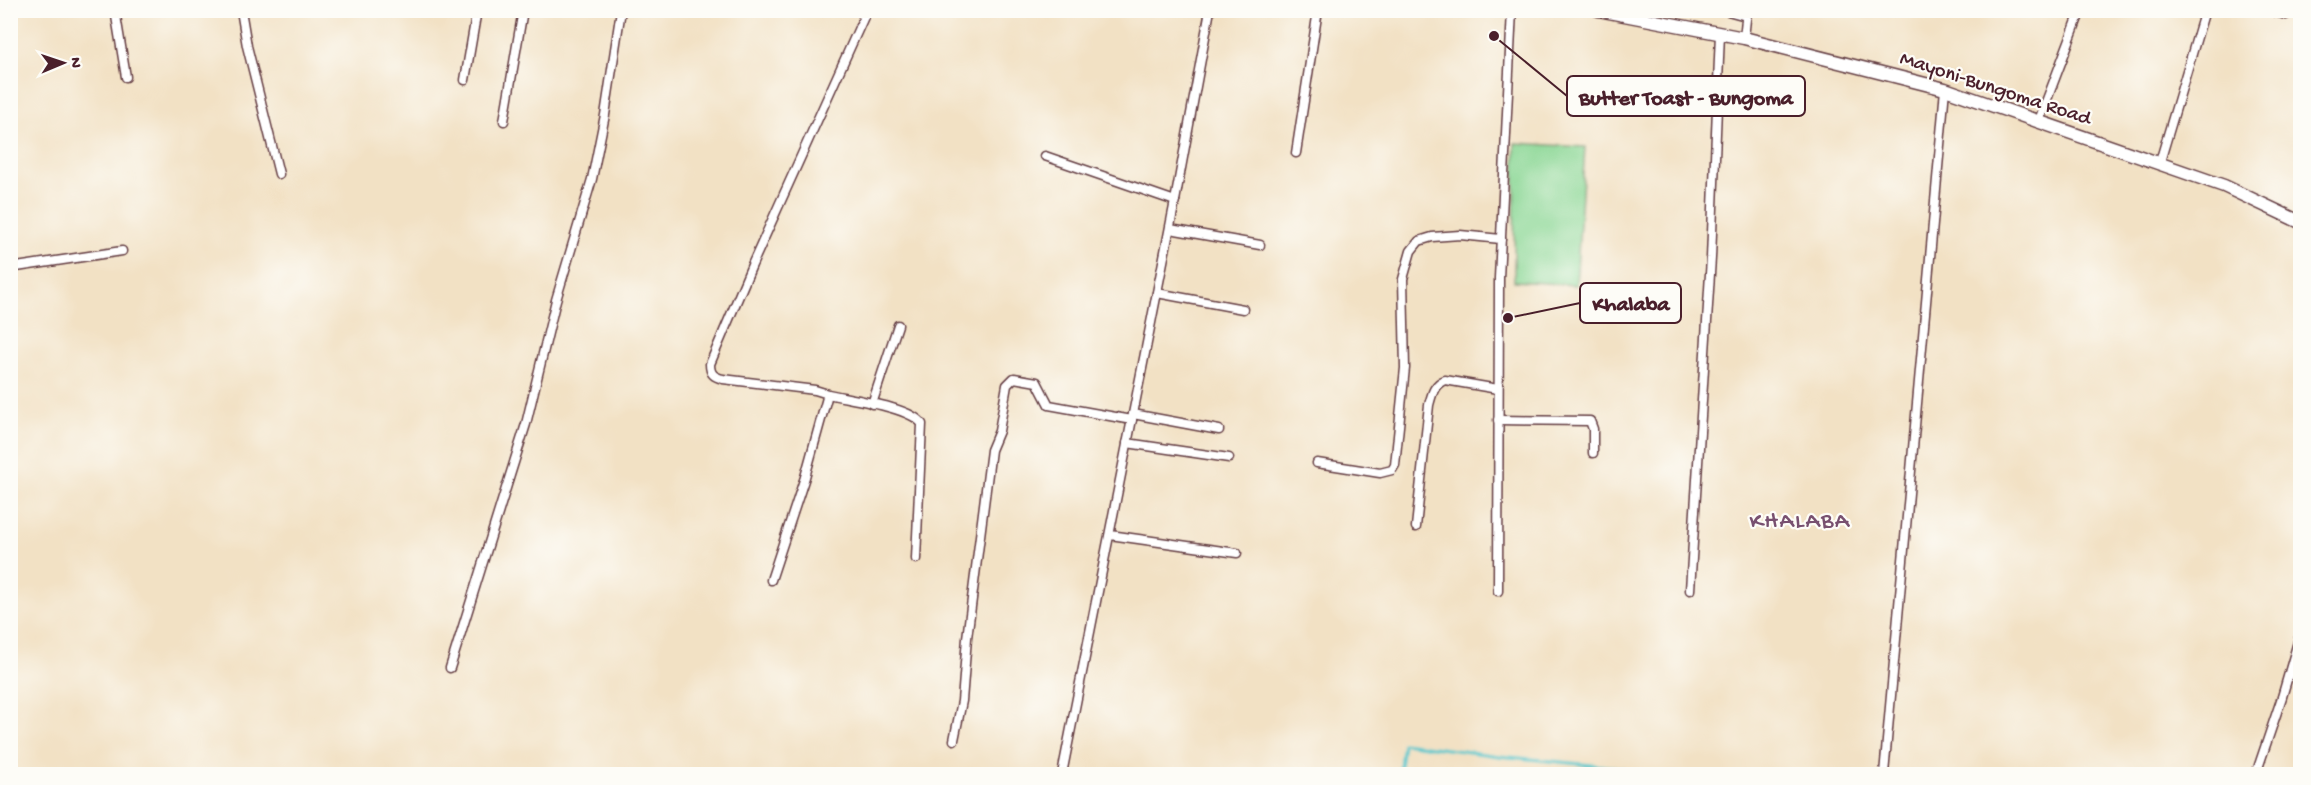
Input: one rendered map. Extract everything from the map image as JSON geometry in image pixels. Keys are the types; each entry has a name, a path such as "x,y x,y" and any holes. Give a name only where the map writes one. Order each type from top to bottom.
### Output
{"main road":[{"name":"Mayoni-Bungoma Road","path":"1598,10 1744,38 1945,90 2224,186 2301,222"}],"street":[{"path":"115,10 126,77"},
{"path":"241,10 247,46 279,174"},
{"path":"465,80 477,10"},
{"path":"504,121 523,10"},
{"path":"450,668 526,424 556,300 592,178 605,115 621,10"},
{"path":"867,10 757,254 710,364 710,370 713,375 723,379 815,390 910,413 918,417 922,424 916,560"},
{"path":"1062,774 1170,229 1210,10"},
{"path":"1296,153 1318,10"},
{"path":"1498,591 1499,278 1512,10"},
{"path":"1724,10 1747,13 1744,38"},
{"path":"2038,123 2081,10"},
{"path":"2159,165 2205,10"},
{"path":"2268,10 2286,15"},
{"path":"1690,590 1712,258 1720,33"},
{"path":"1884,774 1945,90"},
{"path":"1045,156 1175,201"},
{"path":"1170,229 1260,246"},
{"path":"1317,463 1380,472 1392,470 1395,465 1405,368 1403,279 1411,251 1419,241 1432,237 1460,235 1501,239"},
{"path":"10,268 122,251"},
{"path":"1157,293 1243,309"},
{"path":"872,404 898,325"},
{"path":"954,740 962,701 967,638 991,450 999,431 1007,385 1014,378 1033,380 1039,386 1049,405 1219,430"},
{"path":"1416,527 1429,405 1434,390 1439,382 1445,380 1498,389"},
{"path":"771,580 805,477 828,394"},
{"path":"1498,420 1590,421 1593,429 1593,453"},
{"path":"1127,443 1229,458"},
{"path":"1110,536 1237,553"},
{"path":"2256,774 2301,635"}],"green space":[{"path":"1515,143 1585,147 1576,285 1514,281"}],"waterway":[{"path":"1399,774 1403,743 1499,756 1622,768"}],"place":[{"name":"Butter Toast - Bungoma","path":"1494,36"},
{"name":"Khalaba","path":"1508,318"}],"district":[{"name":"KHALABA","path":"1800,522"}]}
